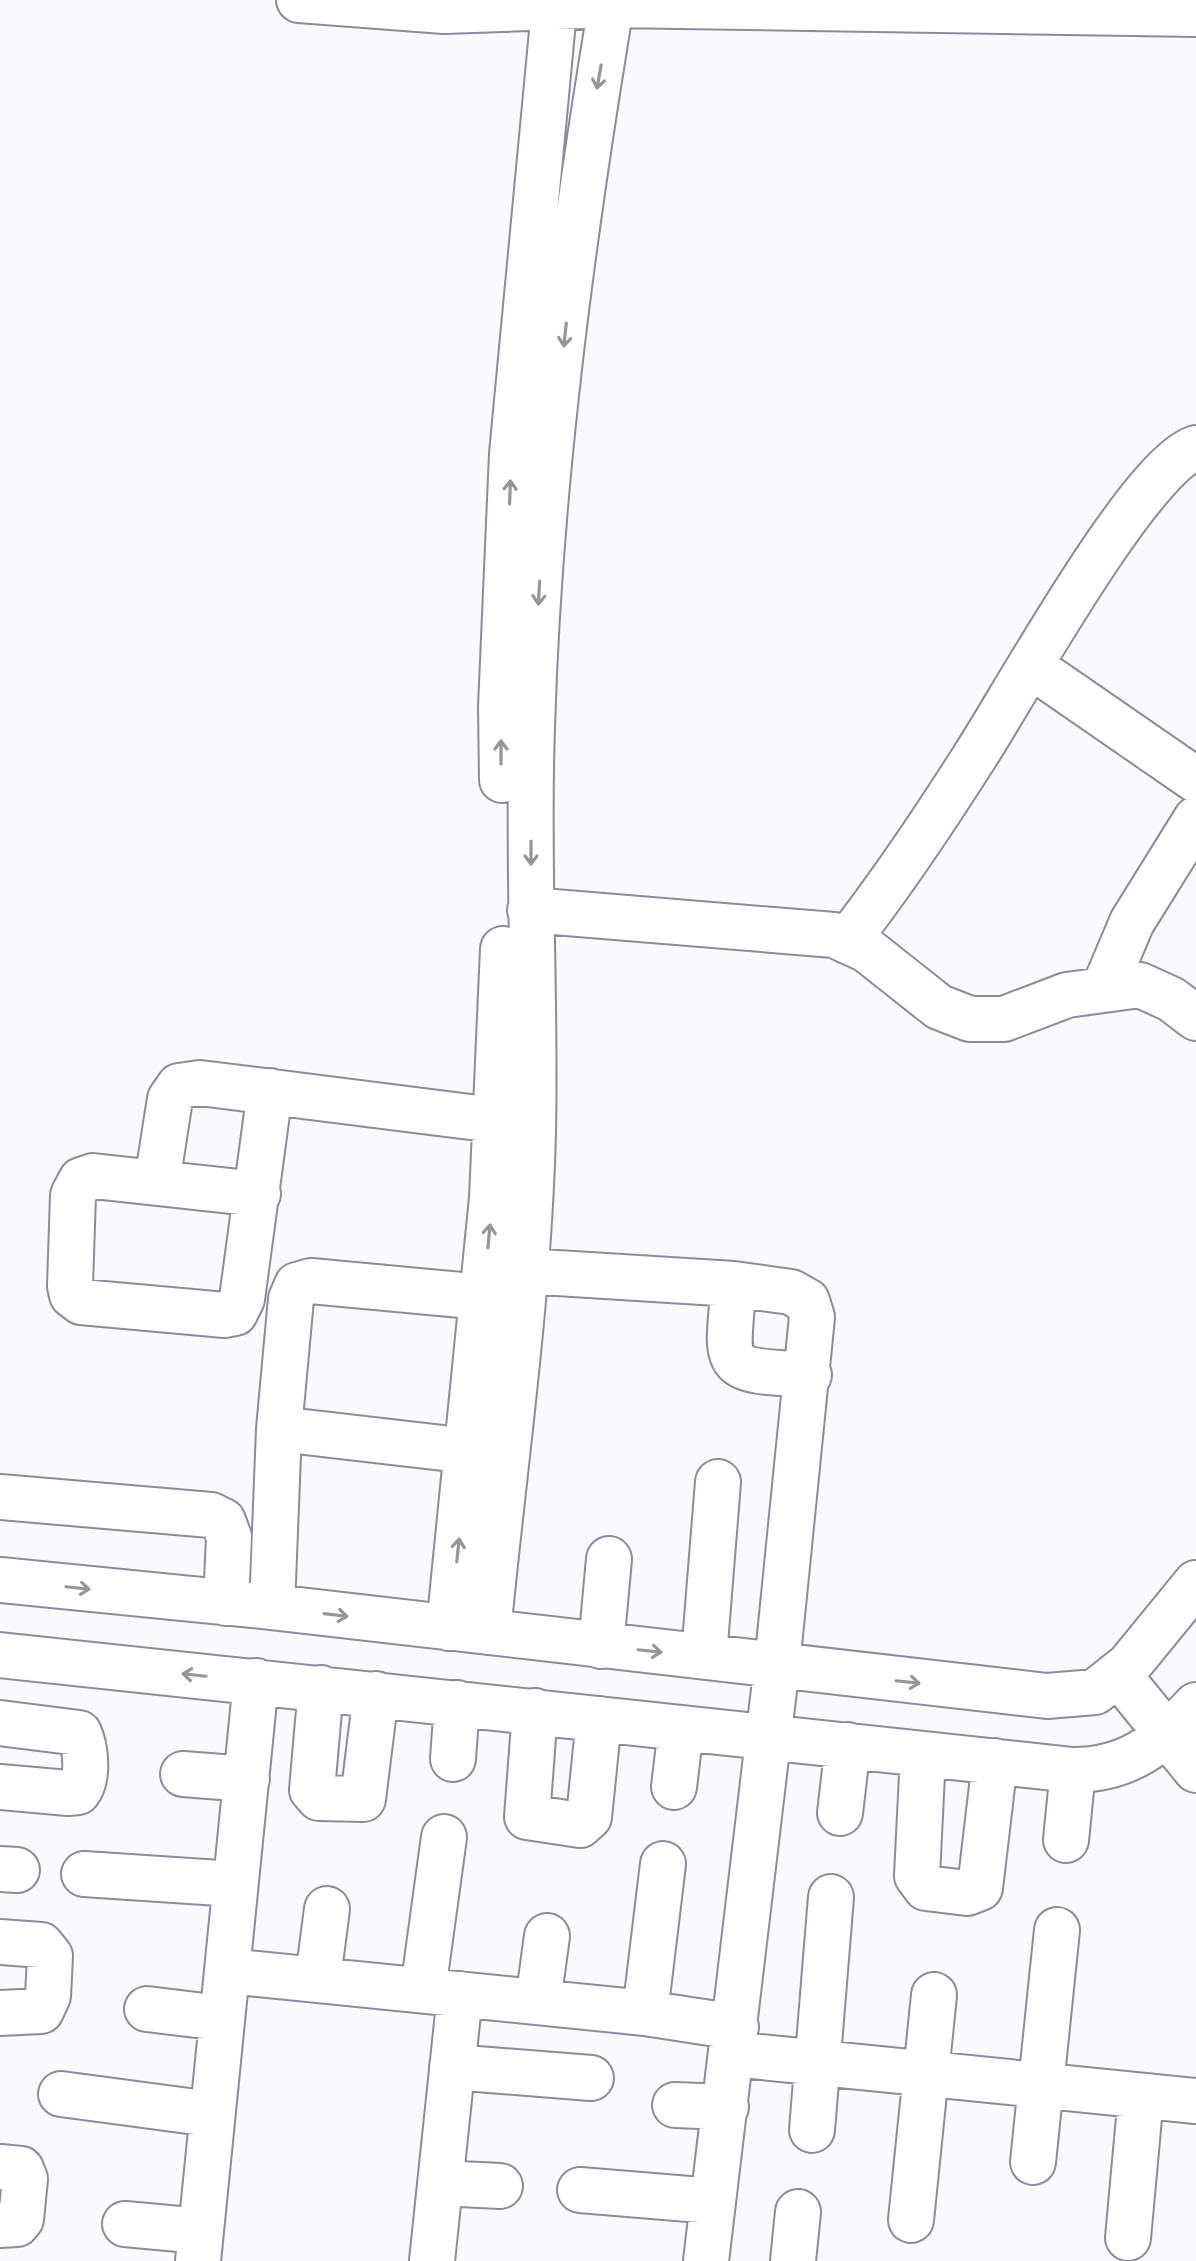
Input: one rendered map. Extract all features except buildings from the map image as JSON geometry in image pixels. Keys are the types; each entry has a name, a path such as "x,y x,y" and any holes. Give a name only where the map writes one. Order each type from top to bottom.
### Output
{"lane":[{"path":"299,0 444,11 555,3 611,3 1196,14"},
{"path":"469,1630 469,1451 483,1297 503,968 501,707 512,454 555,3"},
{"path":"469,1630 525,1271 533,1132 530,910 532,728 543,536 586,151 611,3"},
{"path":"847,941 879,899 1125,517 1165,468 1196,448"},
{"path":"1031,666 1196,780"},
{"path":"1104,988 1132,922 1196,819"},
{"path":"530,910 834,935 867,950 939,1007 970,1019 1004,1019 1067,995 1140,985 1171,999 1196,1018"},
{"path":"157,1182 170,1099 179,1086 200,1083 494,1120"},
{"path":"258,1194 93,1176 76,1186 72,1295 81,1302 225,1315 235,1313 242,1299 258,1194 270,1091"},
{"path":"525,1271 734,1284 791,1292 807,1301 812,1317 809,1375 769,1738 706,2261"},
{"path":"272,1607 279,1429 291,1299 297,1285 311,1281 483,1297"},
{"path":"734,1284 728,1347 732,1358 747,1372 809,1375"},
{"path":"279,1429 469,1451"},
{"path":"704,1656 718,1482"},
{"path":"0,1497 211,1515 223,1521 229,1537 226,1603"},
{"path":"601,1646 609,1559"},
{"path":"0,1580 272,1607 1047,1696 1095,1692 1152,1640 1196,1583"},
{"path":"0,1655 1073,1770 1120,1765 1146,1752 1183,1719"},
{"path":"1118,1674 1183,1719 1196,1770"},
{"path":"125,2224 199,2246 256,1681"},
{"path":"321,1688 312,1790 319,1798 363,1799 376,1694"},
{"path":"453,1759 457,1703"},
{"path":"535,1711 525,1811 527,1817 533,1819 564,1823 585,1824 589,1817 599,1719"},
{"path":"0,1723 79,1733 84,1743 84,1779 78,1792 68,1793 0,1787"},
{"path":"674,1787 681,1728"},
{"path":"840,1813 848,1745"},
{"path":"923,1754 917,1876 926,1888 967,1893 980,1888 995,1761"},
{"path":"1066,1840 1073,1770"},
{"path":"183,1774 247,1779"},
{"path":"432,2261 452,2067 442,1992 444,1837"},
{"path":"645,2013 663,1864"},
{"path":"84,1874 235,1884"},
{"path":"812,2130 831,1897"},
{"path":"318,1978 327,1909"},
{"path":"1033,2162 1057,1930"},
{"path":"538,2002 547,1936"},
{"path":"0,1942 41,1945 50,1956 48,1996 41,2011 0,2013"},
{"path":"227,1971 645,2013 817,2064 1196,2101"},
{"path":"911,2220 934,1995"},
{"path":"147,2009 221,2018"},
{"path":"452,2067 591,2078"},
{"path":"61,2094 211,2114"},
{"path":"1128,2238 1141,2096"},
{"path":"675,2105 726,2107"},
{"path":"0,2167 21,2169 25,2179 21,2219 17,2224 0,2225"},
{"path":"440,2183 500,2186"},
{"path":"580,2190 713,2201"},
{"path":"793,2261 798,2212"}]}
